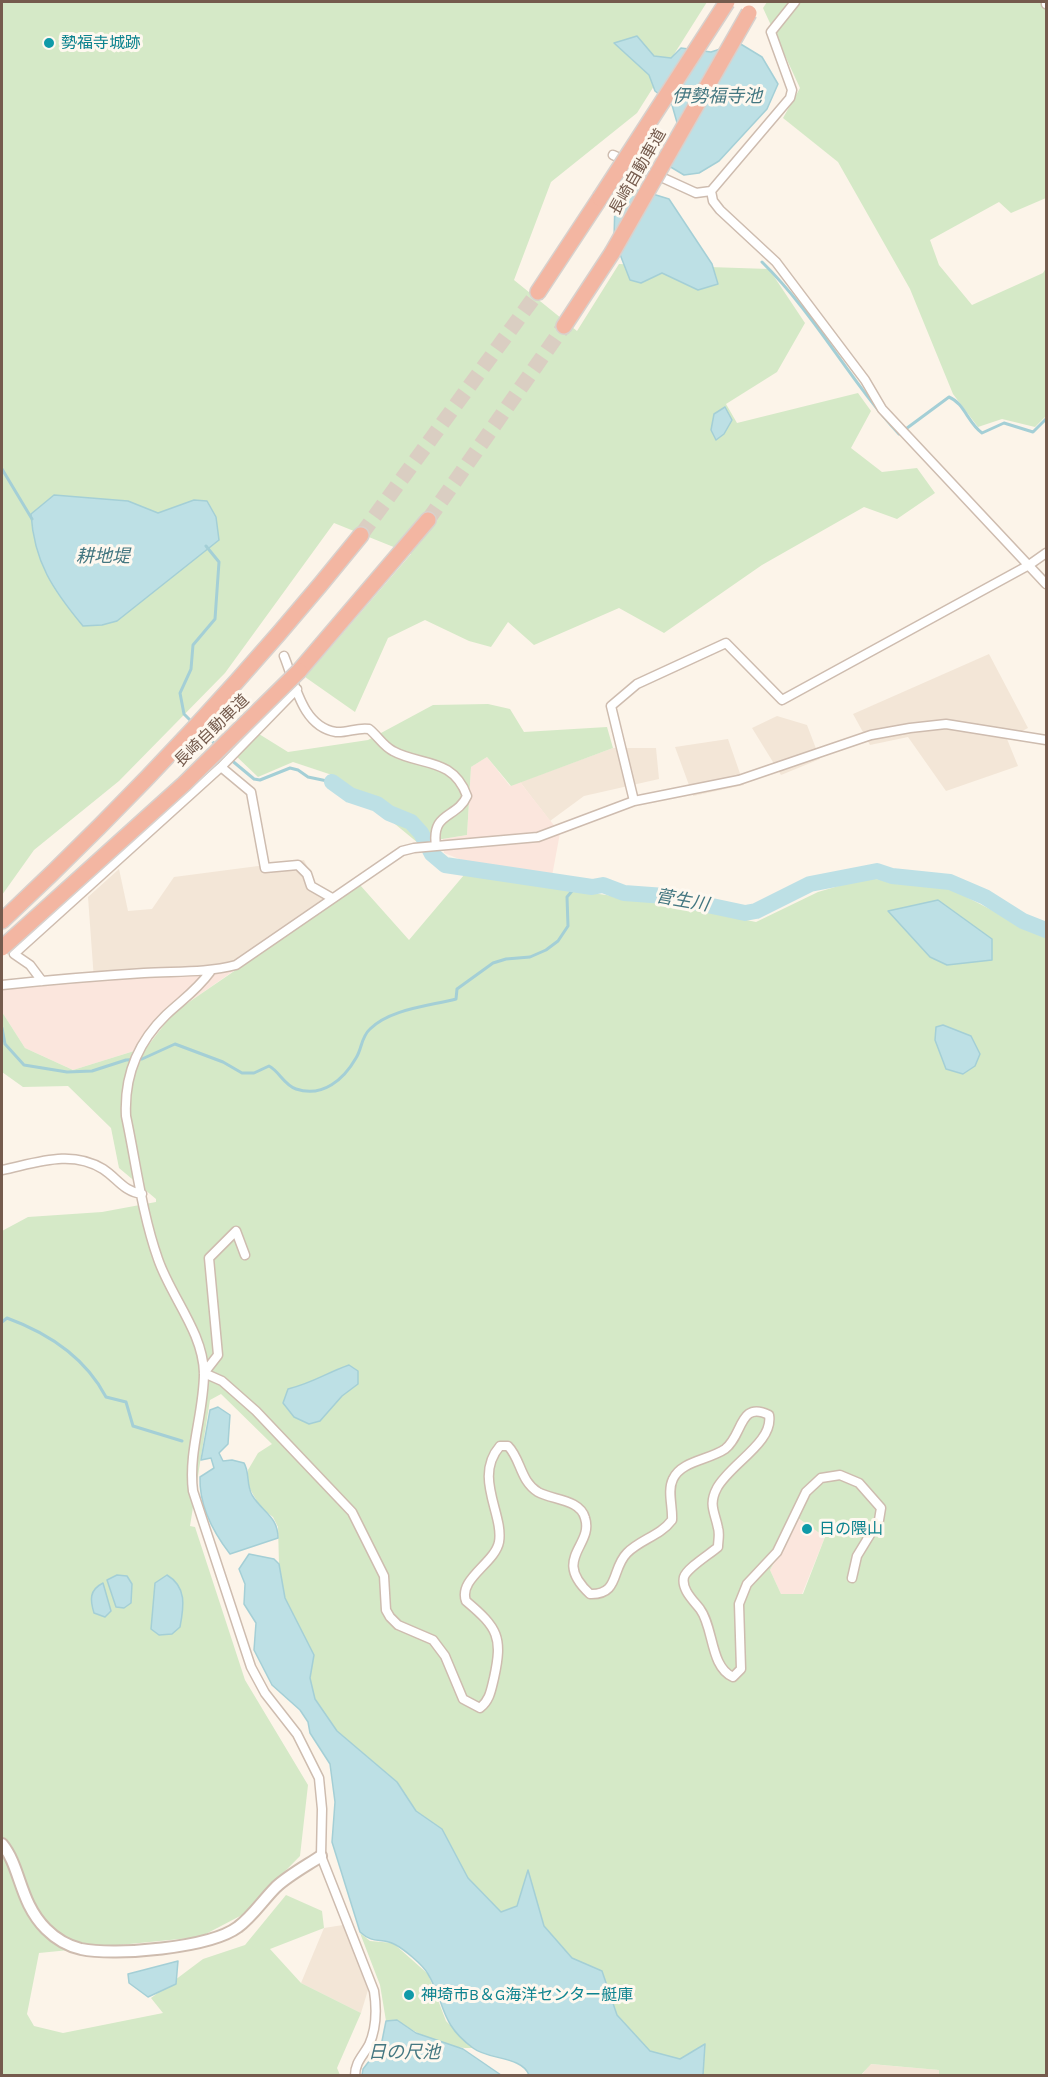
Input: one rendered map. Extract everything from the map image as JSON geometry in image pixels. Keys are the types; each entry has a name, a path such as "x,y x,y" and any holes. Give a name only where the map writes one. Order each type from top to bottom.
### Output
{"highway":[{"name":"長崎自動車道","path":"538,292 727,2"},
{"name":"長崎自動車道","path":"564,326 612,253 752,7"},
{"name":"長崎自動車道","path":"2,948 175,792 299,671 428,520"},
{"name":"長崎自動車道","path":"2,921 99,827 303,607 361,535"}],"street":[{"path":"613,155 696,193 711,191 790,98 792,90 771,32 795,2"},
{"path":"711,191 713,201 720,210 776,262 864,380 882,409 1047,584"},
{"path":"634,801 610,706 637,684 726,643 782,700 1047,553"},
{"path":"284,656 305,710 314,722 325,729 337,732 369,729 379,737 385,747 395,753 441,766 464,789 467,796 465,802 438,823 434,832 436,846"},
{"path":"42,981 30,965 14,954 221,767 297,689"},
{"path":"2,985 192,970 210,972 236,965 392,856 414,848 538,837 634,801 739,780 871,735 946,724 1047,740"},
{"path":"221,767 251,792 265,868 298,865 306,874 311,886 332,898"},
{"path":"210,972 197,990 168,1013 149,1033 137,1053 125,1092 126,1116 158,1259 194,1335 204,1373 190,1469 193,1491 252,1667 265,1693 297,1734 319,1778 322,1809 321,1856 374,1991 377,2014 369,2044 355,2067 355,2076"},
{"path":"2,1170 67,1157 102,1168 131,1193 142,1194"},
{"path":"204,1373 218,1355 209,1258 236,1231 245,1255"},
{"path":"204,1373 222,1381 256,1411 351,1512 384,1576 386,1610 390,1617 398,1625 433,1640 445,1656 463,1699 480,1708 490,1697 499,1642 495,1629 486,1617 466,1601 464,1595 466,1586 496,1552 499,1541 489,1483 494,1452 500,1446 508,1446 514,1452 528,1484 538,1492 579,1508 585,1517 586,1528 573,1559 573,1568 579,1584 590,1594 601,1594 610,1588 626,1554 649,1537 664,1531 672,1520 670,1488 681,1469 725,1449 735,1438 743,1418 751,1412 761,1411 769,1415 771,1425 767,1435 716,1490 711,1512 719,1529 718,1547 685,1574 684,1583 687,1594 706,1617 720,1665 725,1673 733,1677 741,1669 739,1604 747,1584 777,1552 806,1492 821,1478 840,1475 859,1483 881,1508 879,1520 857,1556 852,1578"},
{"path":"2,1844 26,1903 44,1926 56,1938 79,1948 104,1952 176,1947 220,1938 239,1927 291,1875 321,1856"}],"shaded area":[{"path":"989,654 1028,728 1007,739 1018,766 946,791 908,737 870,745 853,714"},
{"path":"777,716 807,725 820,759 781,775 752,728"},
{"path":"728,739 744,785 693,796 675,747"},
{"path":"613,748 656,748 659,779 584,796 550,821 520,782"},
{"path":"487,757 510,786 520,782 560,833 552,876 472,864 444,853 443,839 467,835 471,767"},
{"path":"304,860 317,886 343,897 235,970 94,980 88,897 119,869 128,911 152,909 174,877"},
{"path":"235,970 173,1013 147,1047 73,1070 25,1048 2,1012 2,989"},
{"path":"798,1518 825,1537 802,1594 781,1594 770,1570"},
{"path":"343,1925 368,1990 361,2013 301,1983 324,1928"},
{"path":"870,2064 940,2070 939,2075 861,2076"}],"green space":[{"path":"2,2 707,2 637,113 551,182 514,280 577,331 619,264 769,269 805,323 777,372 726,404 737,423 858,393 871,411 851,448 882,472 917,468 935,493 897,519 864,507 762,565 664,633 619,608 534,645 508,622 491,647 469,641 425,620 388,638 355,712 305,677 411,554 334,523 225,673 119,781 34,850 2,895"},
{"path":"767,2 1046,2 1046,198 1011,213 999,202 930,240 939,265 972,305 1043,273 1046,268 1046,416 1035,427 1002,419 978,427 953,394 910,289 838,162 783,118 800,88 763,8"},
{"path":"488,704 510,709 524,732 607,727 613,748 511,786 487,757 471,767 467,835 418,843 338,777 293,762 258,777 235,755 259,734 288,752 368,740 433,705"},
{"path":"464,875 656,902 756,922 818,892 866,878 947,887 1046,938 1046,2075 939,2075 939,2070 871,2064 861,2075 703,2075 704,2045 680,2059 650,2051 617,2015 602,1971 572,1958 544,1926 528,1871 517,1906 501,1912 468,1878 442,1829 416,1811 397,1782 337,1731 315,1699 310,1678 314,1655 285,1598 279,1564 278,1527 273,1517 261,1508 247,1484 248,1470 258,1453 272,1444 221,1394 210,1400 190,1526 195,1527 245,1680 308,1785 300,1856 242,1915 200,1937 39,1953 27,2014 34,2026 63,2033 163,2013 151,1998 203,1959 245,1945 286,1895 322,1911 324,1928 270,1949 301,1983 361,2013 337,2068 340,2075 2,2075 2,1231 28,1217 102,1212 156,1202 156,1199 119,1168 111,1128 68,1086 23,1087 2,1072 2,1012 25,1048 73,1070 147,1047 173,1013 360,885 409,940","holes":["798,1518 825,1537 803,1594 781,1594 770,1570"]},
{"path":"360,1933 370,1941 393,1943 428,1974 446,2021 473,2048 443,2044 423,2036 397,2020 386,2021 380,1985"}],"water":[{"name":"伊勢福寺池","path":"637,36 654,56 671,58 681,48 711,52 739,43 762,57 778,84 767,109 719,161 699,173 684,175 669,166 678,126 672,105 655,91 649,75 614,43"},
{"path":"630,187 669,199 712,264 718,284 698,290 662,273 641,283 630,280 614,239 615,201"},
{"path":"725,407 732,420 724,434 716,440 711,430 714,414"},
{"name":"耕地堤","path":"54,495 128,501 158,513 194,500 207,501 216,517 219,540 117,621 83,626 54,587 36,547 31,514"},
{"path":"938,900 992,939 992,960 947,965 930,957 888,911"},
{"path":"943,1025 971,1036 980,1054 975,1066 963,1074 946,1069 935,1040 936,1027"},
{"path":"349,1365 358,1371 358,1384 342,1396 320,1421 309,1424 294,1417 283,1403 288,1389"},
{"path":"218,1407 230,1415 228,1444 219,1453 223,1461 232,1460 244,1463 252,1495 272,1519 278,1538 230,1554 208,1518 200,1488 200,1477 214,1468 211,1458 201,1460 210,1410"},
{"name":"日の尺池","path":"249,1554 274,1559 279,1564 285,1598 314,1655 310,1678 315,1699 337,1731 397,1782 416,1811 442,1829 468,1878 501,1912 517,1906 528,1870 544,1926 572,1958 602,1971 617,2015 650,2051 680,2059 705,2044 703,2075 529,2075 519,2064 479,2052 462,2039 444,2013 434,1985 422,1966 394,1944 373,1940 360,1932 332,1842 335,1802 330,1764 310,1733 308,1722 300,1710 272,1685 254,1650 256,1623 244,1604 245,1584 239,1569"},
{"path":"117,1575 127,1576 132,1584 131,1603 124,1608 116,1607 107,1580"},
{"path":"167,1575 181,1591 180,1627 172,1634 159,1635 151,1629 155,1583"},
{"path":"103,1583 111,1611 105,1617 94,1613 91,1600 95,1589"},
{"path":"178,1961 176,1984 148,1997 129,1983 128,1974"},
{"name":"日の尺池","path":"397,2020 416,2033 463,2049 501,2075 362,2075 363,2069 381,2046 386,2021"}],"waterway":[{"path":"762,262 799,303 864,392 899,434 949,397 959,404 982,433 1004,423 1033,432 1046,419"},
{"path":"2,469 32,519"},
{"path":"193,723 184,714 180,693 191,669 193,645 215,619 219,562 206,546"},
{"path":"200,730 217,746"},
{"path":"230,759 254,779 260,780 290,768 308,777 332,782"},
{"name":"菅生川","path":"332,782 350,795 377,804 389,813 411,822 421,833 432,854 445,865 592,887 603,885 624,893 665,896 745,913 756,911 810,884 877,871 892,876 950,882 985,897 1023,921 1046,930"},
{"path":"2,1028 5,1044 24,1065 67,1072 92,1071 126,1060 142,1059 175,1044 223,1062 242,1073 254,1073 269,1066 296,1089 306,1091 324,1089 332,1085 351,1066 367,1032 378,1022 422,1006 456,999 457,989 493,963 506,959 530,957 546,950 558,941 568,926 567,897 577,885"},
{"path":"2,1322 7,1318 22,1324 64,1348 87,1370 106,1397 126,1402 133,1426 182,1441"}],"tunnel":[{"path":"361,535 538,292"},
{"path":"428,520 564,326"}],"place":[{"name":"勢福寺城跡","path":"49,43"},
{"name":"日の隈山","path":"807,1529"},
{"name":"神埼市B＆G海洋センター艇庫","path":"409,1995"}]}
